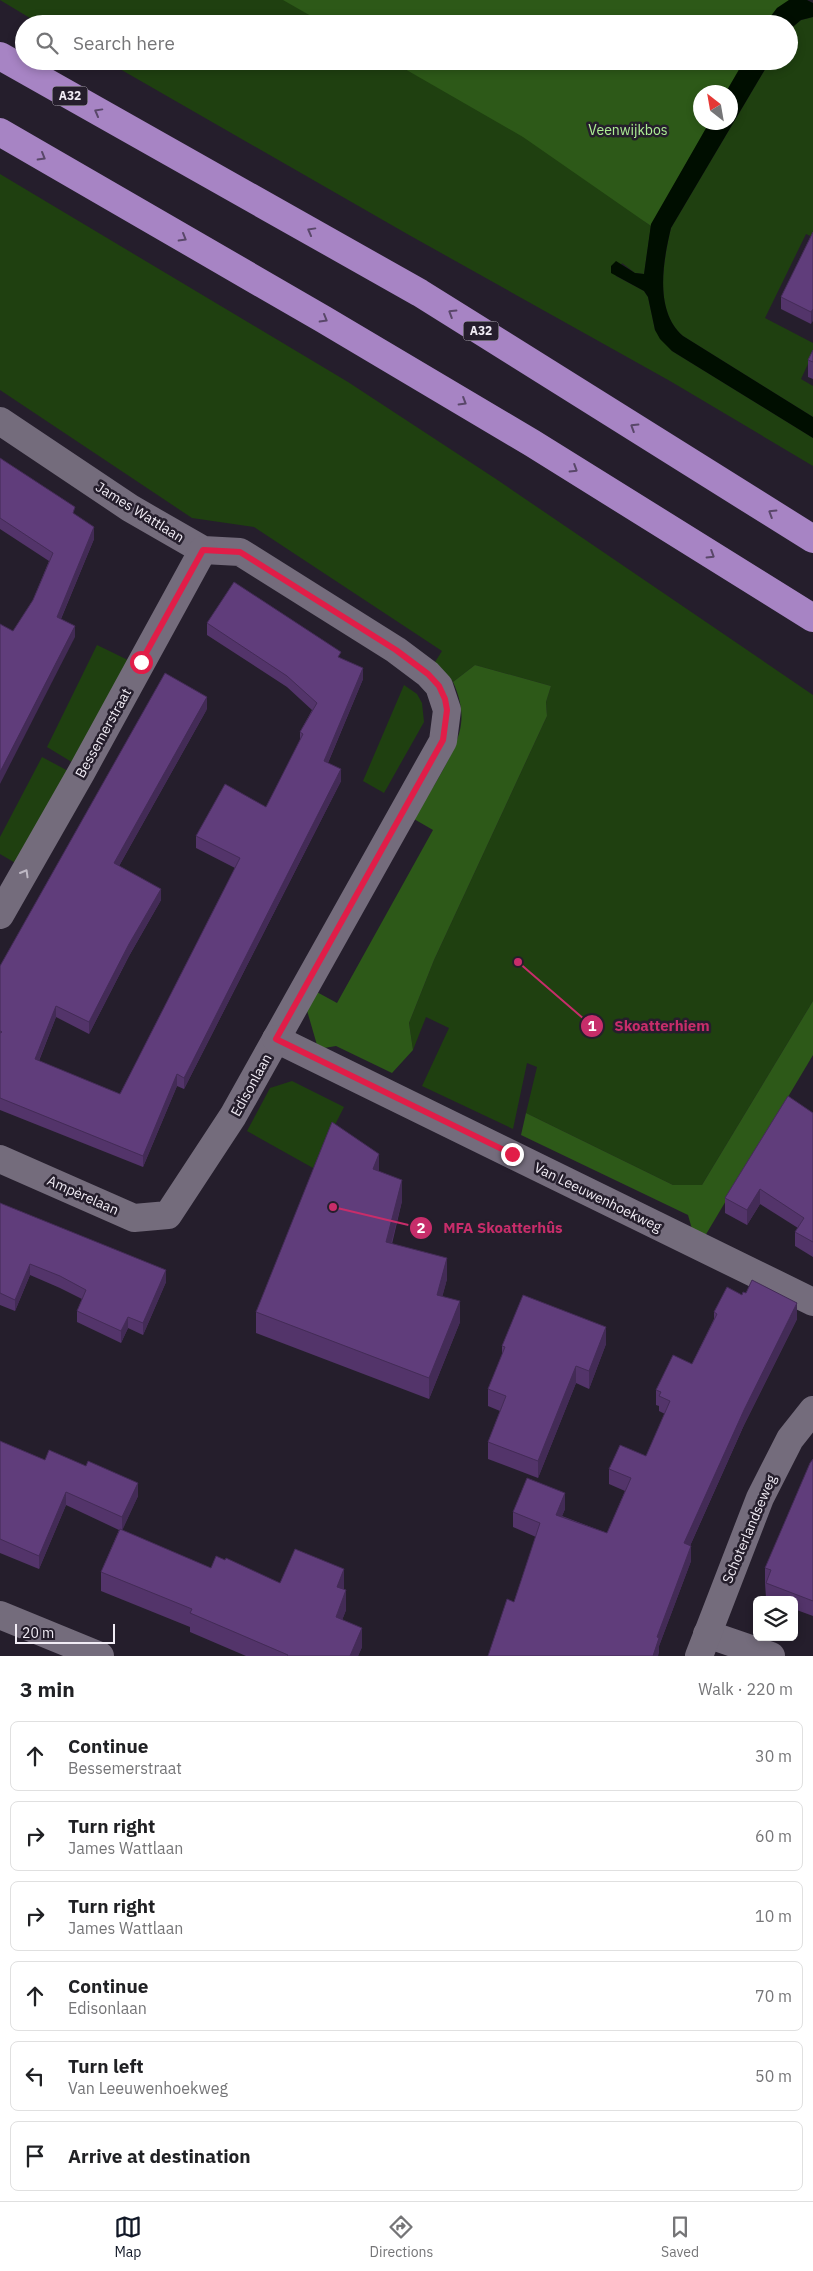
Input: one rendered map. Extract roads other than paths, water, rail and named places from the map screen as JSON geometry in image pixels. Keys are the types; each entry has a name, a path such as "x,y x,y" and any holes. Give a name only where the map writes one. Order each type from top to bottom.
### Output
{"highway":[{"name":"A32","path":"0,56 15,64"},
{"name":"A32","path":"25,70 420,293 813,539"},
{"path":"0,132 324,319 532,443 813,618"}],"street":[{"name":"James Wattlaan","path":"0,421 130,508 203,550 240,552 396,650 428,674 439,686 445,699 447,710 443,740"},
{"name":"Bessemerstraat","path":"0,915 81,773 203,550"},
{"name":"Edisonlaan","path":"168,1215 233,1116 443,740"},
{"name":"Van Leeuwenhoekweg","path":"276,1039 813,1302"},
{"name":"Ampèrelaan","path":"0,1159 134,1218 168,1215"},
{"name":"Schoterlandseweg","path":"703,1645 760,1498 790,1439 813,1410"},
{"path":"0,1615 100,1656"},
{"path":"703,1645 772,1656"}],"place":[{"name":"Skoatterhiem","path":"518,962"},
{"name":"MFA Skoatterhûs","path":"333,1207"}],"park label":[{"name":"Veenwijkbos","path":"628,130"}]}
